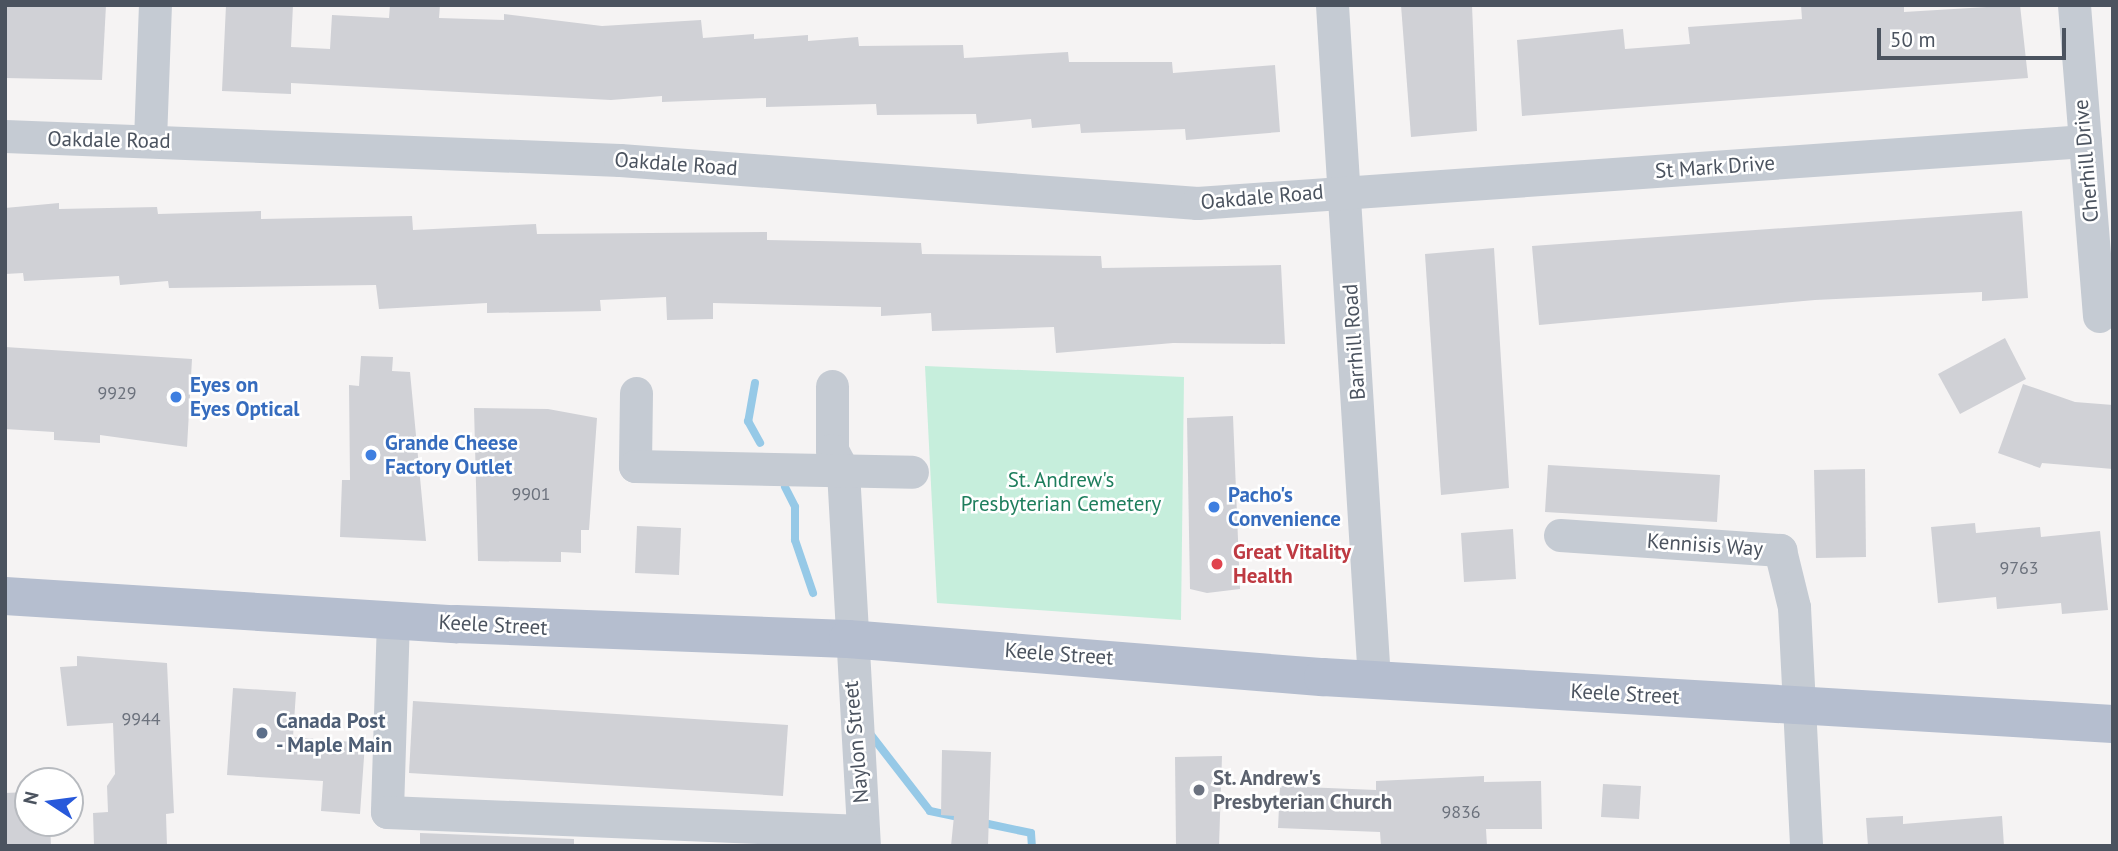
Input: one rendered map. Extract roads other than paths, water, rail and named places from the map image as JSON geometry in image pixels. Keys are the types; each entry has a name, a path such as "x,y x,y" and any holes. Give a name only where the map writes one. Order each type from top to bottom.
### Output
{"main road":[{"name":"Keele Street","path":"5,596 393,619 848,639 1374,680 1797,703 2113,724"}],"street":[{"path":"150,141 155,5"},
{"name":"Barrhill Road","path":"1332,5 1374,680"},
{"name":"Cherhill Drive","path":"2074,5 2099,316"},
{"name":"Oakdale Road","path":"5,136 620,160 1197,203 1344,190"},
{"name":"St Mark Drive","path":"1344,190 2085,141"},
{"name":"Naylon Street","path":"832,386 832,450 843,471 848,639 864,838"},
{"path":"636,393 635,466 912,472"},
{"name":"Kennisis Way","path":"1560,535 1780,550 1794,607 1797,703"},
{"path":"393,619 387,812 864,838"},
{"path":"1797,703 1805,739 1807,846"}],"waterway":[{"path":"755,383 748,421 760,443"},
{"path":"785,487 795,507 795,540 813,593"},
{"path":"871,735 930,811 962,818"},
{"path":"979,822 1031,833 1032,846"}],"place":[{"name":"Eyes on Eyes Optical","path":"176,397"},
{"name":"Grande Cheese Factory Outlet","path":"371,455"},
{"name":"Pacho's Convenience","path":"1214,507"},
{"name":"Great Vitality Health","path":"1217,564"},
{"name":"Canada Post - Maple Main","path":"262,733"},
{"name":"St. Andrew's Presbyterian Church","path":"1199,790"}],"park label":[{"name":"St. Andrew's Presbyterian Cemetery","path":"1061,492"}]}
